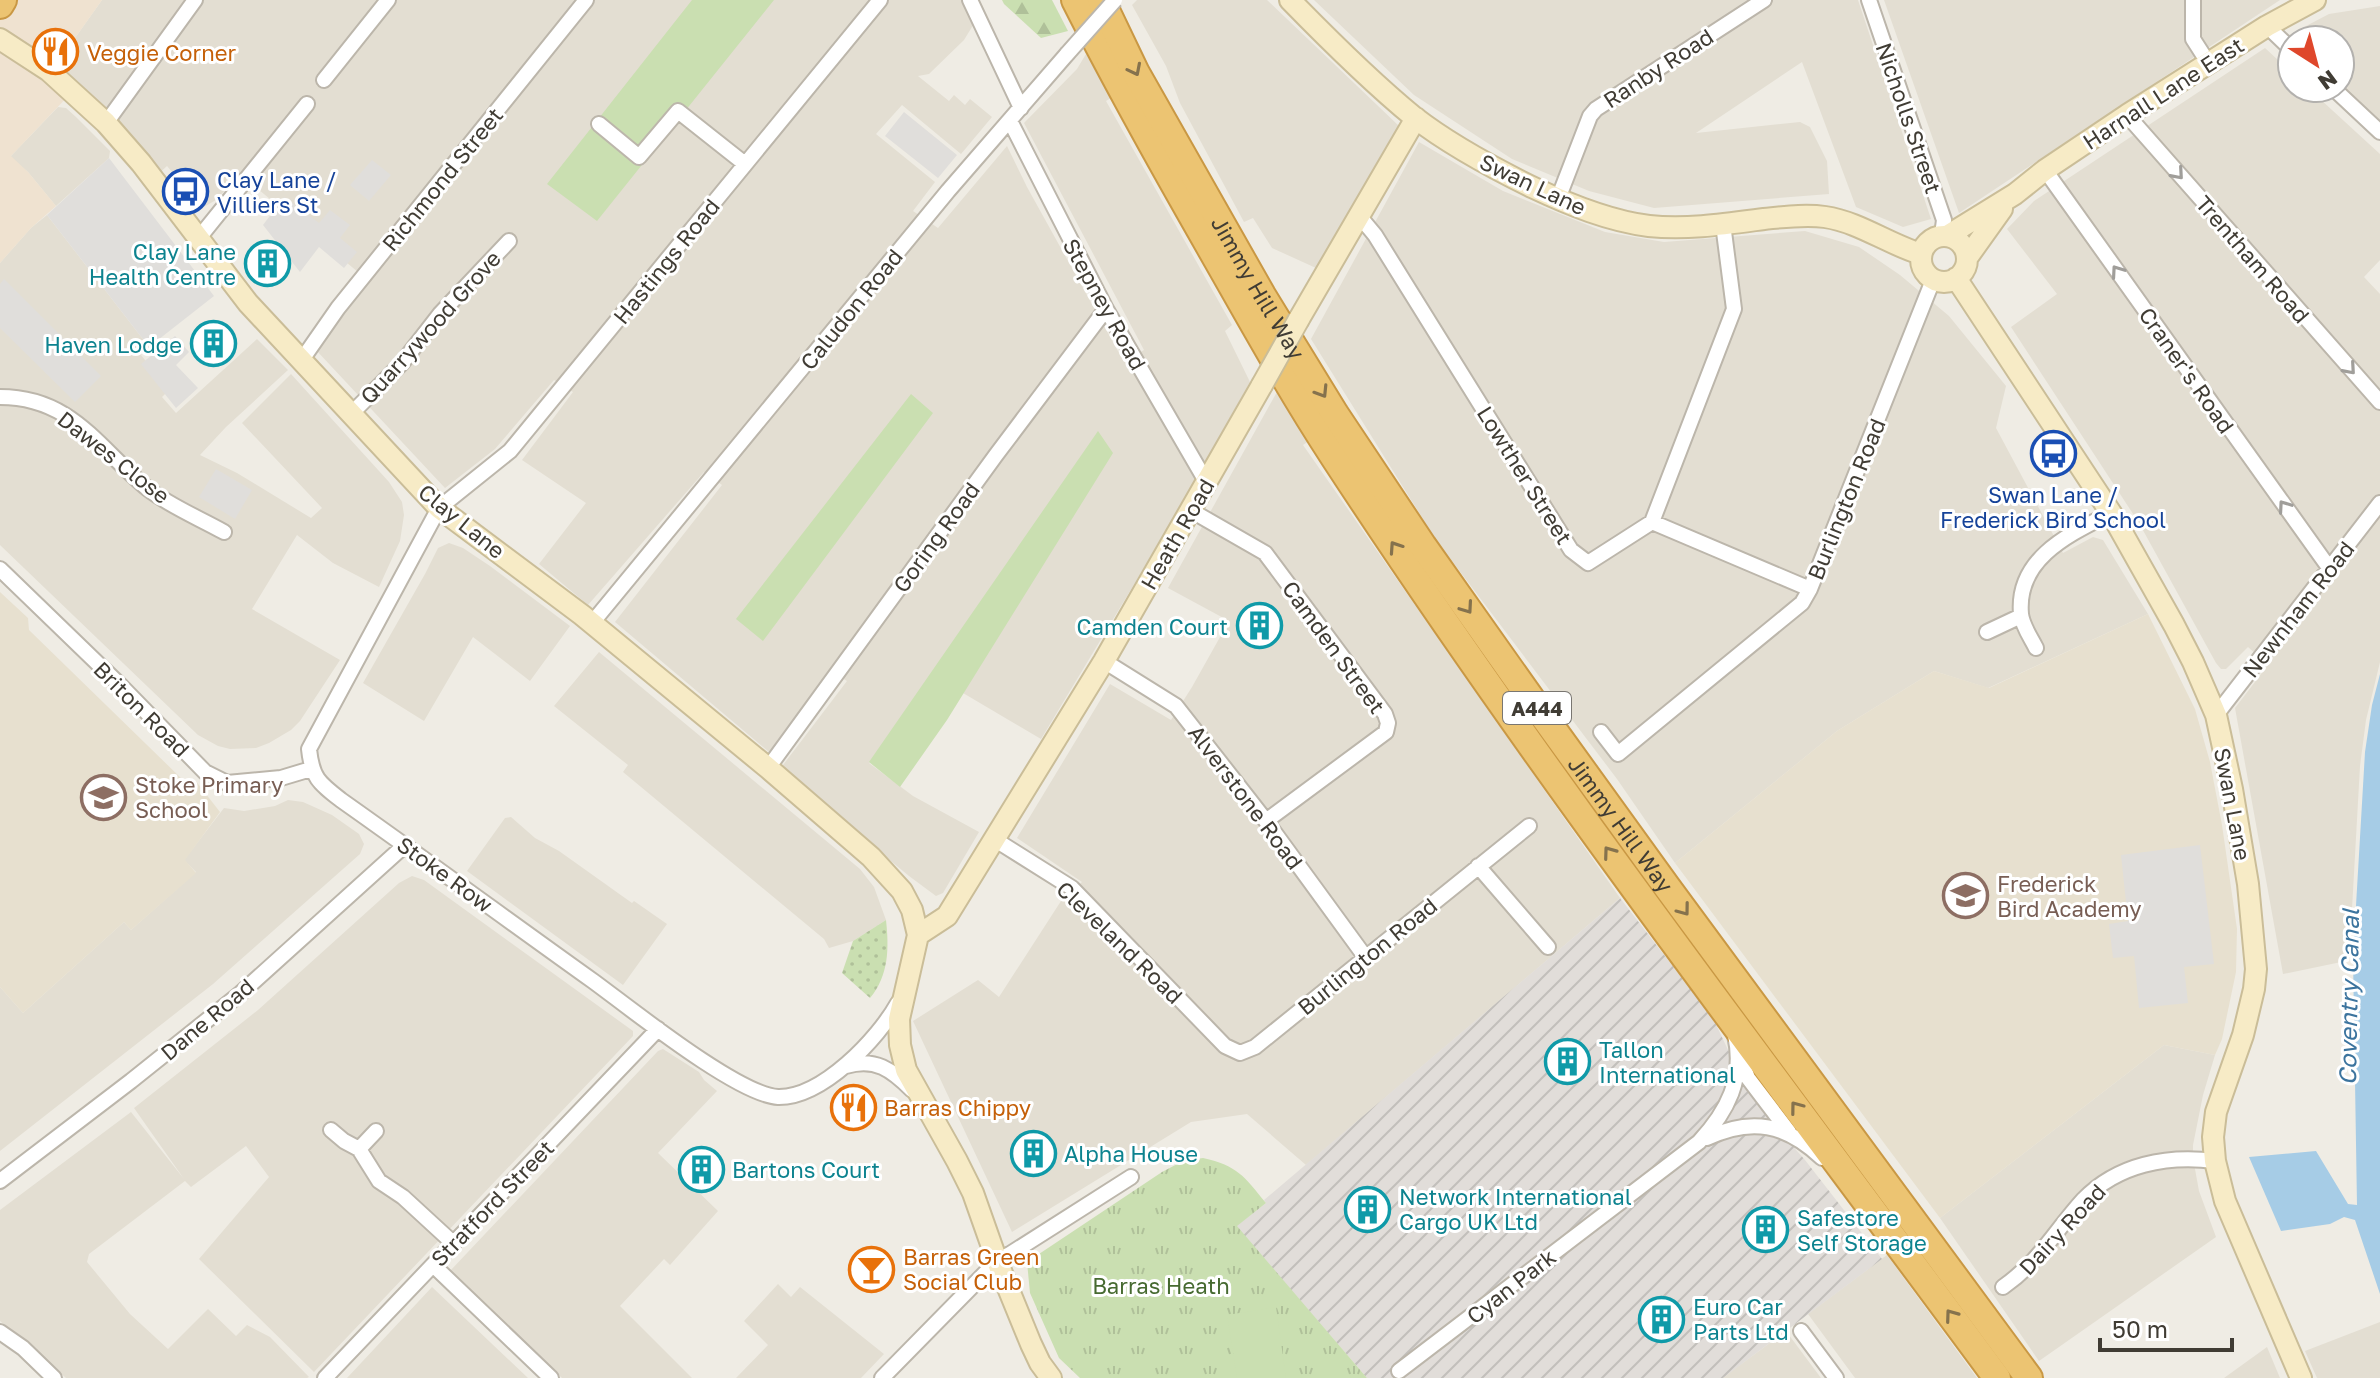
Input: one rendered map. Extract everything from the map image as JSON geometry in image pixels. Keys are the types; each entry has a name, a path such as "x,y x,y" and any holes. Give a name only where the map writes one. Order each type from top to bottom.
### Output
{"highway":[{"path":"0,5 3,0"},
{"name":"Jimmy Hill Way","path":"1075,0 1127,102 1332,454 1472,660 1730,1019 1997,1378"},
{"name":"Jimmy Hill Way","path":"1101,0 1136,73 1262,295 1335,414 1423,546 1649,862 2029,1378"}],"street":[{"path":"106,123 195,0"},
{"path":"324,80 388,0"},
{"name":"Richmond Street","path":"301,361 338,308 586,0"},
{"name":"Hastings Road","path":"439,508 510,451 880,0"},
{"path":"970,0 1021,108"},
{"name":"Caludon Road","path":"592,623 957,181 1115,0"},
{"name":"Swan Lane","path":"1290,0 1343,54 1416,118 1478,158 1558,199 1603,215 1670,227 1795,216 1824,217 1845,222 1921,254"},
{"name":"Ranby Road","path":"1558,199 1590,116 1596,109 1764,0"},
{"name":"Nicholls Street","path":"1869,0 1944,220 1945,235"},
{"path":"2193,0 2193,39 2209,64"},
{"name":"Harnall Lane East","path":"1945,235 2015,194 2127,115 2267,26 2315,0"},
{"path":"2267,26 2276,35"},
{"name":"Clay Lane","path":"0,39 49,71 106,123 141,163 248,303 439,508 592,623 768,768 889,875 912,910 918,935"},
{"path":"198,239 307,104"},
{"path":"2350,104 2380,132"},
{"path":"599,124 639,157 678,111 745,164"},
{"name":"Trentham Road","path":"2127,115 2380,402"},
{"name":"Heath Road","path":"918,935 947,916 1104,661 1416,118"},
{"name":"Stepney Road","path":"1010,121 1106,309 1207,483"},
{"name":"Craner's Road","path":"2045,170 2330,569"},
{"name":"Harnall Lane East","path":"1967,258 1992,220 2015,194"},
{"name":"Lowther Street","path":"1360,217 1375,235 1571,550 1588,563 1652,522"},
{"path":"1723,224 1734,309 1652,522 1810,589"},
{"path":"1945,235 1961,243 1967,258 1966,266 1949,281 1933,280 1923,269 1921,254 1927,242 1945,235"},
{"name":"Quarrywood Grove","path":"351,414 402,363 440,314 509,241"},
{"name":"Swan Lane","path":"1956,278 2111,513 2174,625 2216,715 2248,884 2256,979 2243,1035 2216,1112 2213,1137 2215,1161 2225,1201 2301,1378"},
{"name":"Burlington Road","path":"1601,732 1618,754 1802,603 1933,280"},
{"name":"Goring Road","path":"768,768 1106,309"},
{"name":"Dawes Close","path":"0,397 27,399 72,417 151,491 224,532"},
{"name":"Newnham Road","path":"2216,715 2380,503"},
{"path":"311,769 309,749 315,733 439,508"},
{"name":"Camden Street","path":"1190,510 1265,553 1385,714 1388,723 1386,732 1266,821"},
{"path":"2036,648 2021,616 2022,595 2029,575 2041,555 2068,536 2111,513"},
{"name":"Briton Road","path":"0,569 205,772 227,783 281,778 311,769"},
{"path":"1987,632 2021,616"},
{"name":"Alverstone Road","path":"1104,661 1176,706 1266,821 1366,958"},
{"name":"Stoke Row","path":"311,769 326,789 732,1079 773,1097 798,1094 835,1072"},
{"name":"Burlington Road","path":"1240,1053 1255,1047 1529,826"},
{"name":"Cleveland Road","path":"994,839 1072,888 1225,1046 1240,1053"},
{"name":"Dane Road","path":"0,1181 241,993 405,845"},
{"path":"1478,866 1548,947"},
{"path":"918,935 899,1019 900,1045 906,1070 973,1193 1031,1344 1051,1378"},
{"path":"835,1072 881,1028 905,988"},
{"name":"Cyan Park","path":"1730,1019 1748,1078 1792,1136"},
{"name":"Stratford Street","path":"325,1378 658,1029"},
{"name":"Cyan Park","path":"1399,1371 1699,1142 1727,1105 1737,1074 1738,1051"},
{"path":"835,1072 859,1062 880,1065 901,1079 921,1101"},
{"name":"Cyan Park","path":"1699,1142 1746,1126 1772,1127 1816,1152 1864,1197"},
{"path":"331,1130 359,1149 379,1181 403,1197 453,1243"},
{"path":"359,1149 376,1131"},
{"name":"Dairy Road","path":"2003,1287 2035,1261 2085,1198 2105,1182 2154,1162 2187,1158 2215,1161"},
{"path":"882,1378 997,1261 1131,1177"},
{"path":"433,1265 551,1378"},
{"path":"1801,1331 1836,1378"},
{"path":"0,1332 23,1348 54,1378"}],"shaded area":[{"path":"0,0 102,0 53,69 71,93 11,156 56,206 31,228 0,263"},
{"path":"102,0 970,0 978,17 964,40 929,74 918,76 949,101 954,95 965,105 970,99 992,117 961,154 902,105 876,134 935,182 913,211 938,228 1007,146 1124,362 1144,350 1024,123 1077,69 1086,54 1111,98 1106,101 1232,325 1225,331 1250,382 1177,513 1041,739 963,693 1013,612 869,763 913,796 979,832 943,893 936,896 909,876 780,769 847,681 829,670 769,752 615,622 722,485 704,472 588,605 539,564 586,503 522,460 573,392 554,380 495,449 445,488 316,350 370,282 240,174 216,200 202,208 167,166 153,179 53,69"},
{"path":"1137,0 1267,0 1399,126 1316,268 1272,248 1253,218 1244,222 1132,5"},
{"path":"1314,0 1858,0 1931,219 1903,227 1856,207 1802,62 1696,133 1800,122 1810,127 1827,161 1829,194 1654,208 1589,191 1512,159 1414,95"},
{"path":"1884,0 2280,0 1959,213"},
{"path":"2380,6 2380,122 2356,100 2356,24 2310,24 2329,14"},
{"path":"2265,48 2276,58 2276,104 2325,104 2380,154 2380,260 2364,277 2380,294 2380,662 2366,720 2360,766 2346,961 2283,974 2235,708 2268,665 2248,647 2226,669 2221,669 2216,663 2139,523 2011,327 2057,294 2007,229 2034,201"},
{"path":"58,107 66,108 110,151 109,158 56,206 28,172 10,157"},
{"path":"904,112 957,155 938,178 885,136"},
{"path":"1419,142 1503,191 1605,232 1664,242 1805,231 1859,247 1900,275 1949,316 2006,386 1996,428 2063,553 2093,537 2103,540 2148,614 1988,688 1934,671 1837,731 1675,863 1617,779 1436,540 1311,339"},
{"path":"109,158 214,296 149,347 47,215"},
{"path":"372,160 391,175 369,201 350,185"},
{"path":"284,197 319,223 330,210 350,225 340,238 357,252 344,268 319,247 300,272 263,225"},
{"path":"47,215 149,347 141,355 169,390 162,397 176,413 257,339 288,370 200,455 237,473 311,518 322,508 242,423 291,374 389,482 402,502 404,515 400,541 379,587 333,563 297,535 252,609 340,660 300,721 269,743 256,748 230,749 198,735 0,545 0,263"},
{"path":"4,279 101,376 75,402 0,328 0,284"},
{"path":"175,336 189,352 176,365 198,388 176,408 141,364"},
{"path":"1278,390 1309,441 1303,445 1620,898 1306,1165 1247,1114 1191,1122 1012,1232 913,1021 978,980 999,997 1061,901 1082,882 1017,838 1110,684 1171,720 1192,687 1229,621 1168,588"},
{"path":"216,469 252,490 235,519 199,497"},
{"path":"449,543 463,548 490,566 570,626 530,681 473,637 424,721 363,683 438,548"},
{"name":"Stoke Primary School","path":"0,592 28,618 29,630 184,781 195,780 220,812 185,860 196,873 131,930 124,922 23,1013 0,987"},
{"name":"Frederick Bird Academy","path":"2148,614 2195,709 2210,762 2222,825 2237,929 2236,972 2222,1039 2215,1055 2164,1045 1940,1218 1675,863 1837,731 1934,671 1989,688"},
{"path":"599,652 860,869 874,887 886,920 853,941 829,948 824,939 623,772 628,765 554,706"},
{"path":"288,800 303,802 332,815 359,834 364,844 360,854 213,984 0,1151 0,987 23,1013 124,922 131,930 196,872 184,860 224,808 244,811 275,806"},
{"path":"511,817 535,838 667,924 623,985 467,871 505,818"},
{"path":"2200,845 2214,964 2184,967 2188,1003 2139,1008 2134,956 2113,958 2109,924 2128,921 2121,855"},
{"path":"412,876 424,880 633,1031 633,1036 314,1372 199,1259 269,1177 246,1146 191,1187 185,1181 89,1254 87,1262 130,1314 168,1349 208,1309 236,1336 247,1325 270,1337 309,1377 66,1378 0,1321 0,1210 131,1112 184,1179 134,1108 258,1010 399,883"},
{"path":"1620,898 1713,1018 1744,1084 1766,1116 1805,1160 1882,1259 1723,1378 1367,1378 1236,1226"},
{"path":"2164,1045 2215,1055 2203,1095 2193,1158 2199,1191 2216,1237 2039,1361 1940,1218"},
{"path":"663,1049 699,1072 717,1091 658,1153 718,1211 670,1265 664,1259 620,1306 692,1378 562,1378 450,1271"},
{"path":"1887,1255 1977,1378 1855,1378 1808,1314"},
{"path":"778,1284 791,1297 800,1287 884,1354 861,1378 736,1378 768,1345 744,1321"},
{"path":"432,1287 528,1378 347,1378"},
{"path":"2380,1322 2380,1378 2317,1378 2305,1351"},
{"path":"1786,1331 1821,1378 1723,1378 1725,1376"},
{"path":"2267,1347 2280,1378 2224,1378"}],"green space":[{"path":"692,0 774,0 597,221 547,184"},
{"path":"1002,0 1052,0 1068,31 1041,38"},
{"path":"911,394 933,413 763,641 736,619"},
{"path":"1098,431 1113,453 947,720 900,787 869,762"},
{"path":"886,920 884,971 870,998 842,973 853,941"},
{"name":"Barras Heath","path":"1203,1158 1239,1173 1266,1203 1237,1226 1367,1378 1080,1378 1059,1358 1030,1293 1027,1262 1162,1172 1183,1161"},
{"path":"1276,1307 1286,1378 1237,1378 1227,1315"}],"water":[{"path":"2380,674 2380,1294 2355,1220 2344,1217 2330,1224 2281,1231 2249,1157 2316,1151 2348,1204 2357,1205 2353,957 2365,752"}],"place":[{"name":"Veggie Corner","path":"56,52"},
{"name":"Clay Lane / Villiers St","path":"186,192"},
{"name":"Clay Lane Health Centre","path":"267,264"},
{"name":"Haven Lodge","path":"213,344"},
{"name":"Swan Lane / Frederick Bird School","path":"2053,453"},
{"name":"Camden Court","path":"1259,626"},
{"name":"Stoke Primary School","path":"104,797"},
{"name":"Frederick Bird Academy","path":"1966,896"},
{"name":"Tallon International","path":"1568,1062"},
{"name":"Barras Chippy","path":"853,1107"},
{"name":"Alpha House","path":"1033,1153"},
{"name":"Bartons Court","path":"701,1169"},
{"name":"Network International Cargo UK Ltd","path":"1368,1209"},
{"name":"Safestore Self Storage","path":"1766,1230"},
{"name":"Barras Green Social Club","path":"872,1269"},
{"name":"Euro Car Parts Ltd","path":"1662,1319"}],"water label":[{"name":"Coventry Canal","path":"2348,997"}]}
